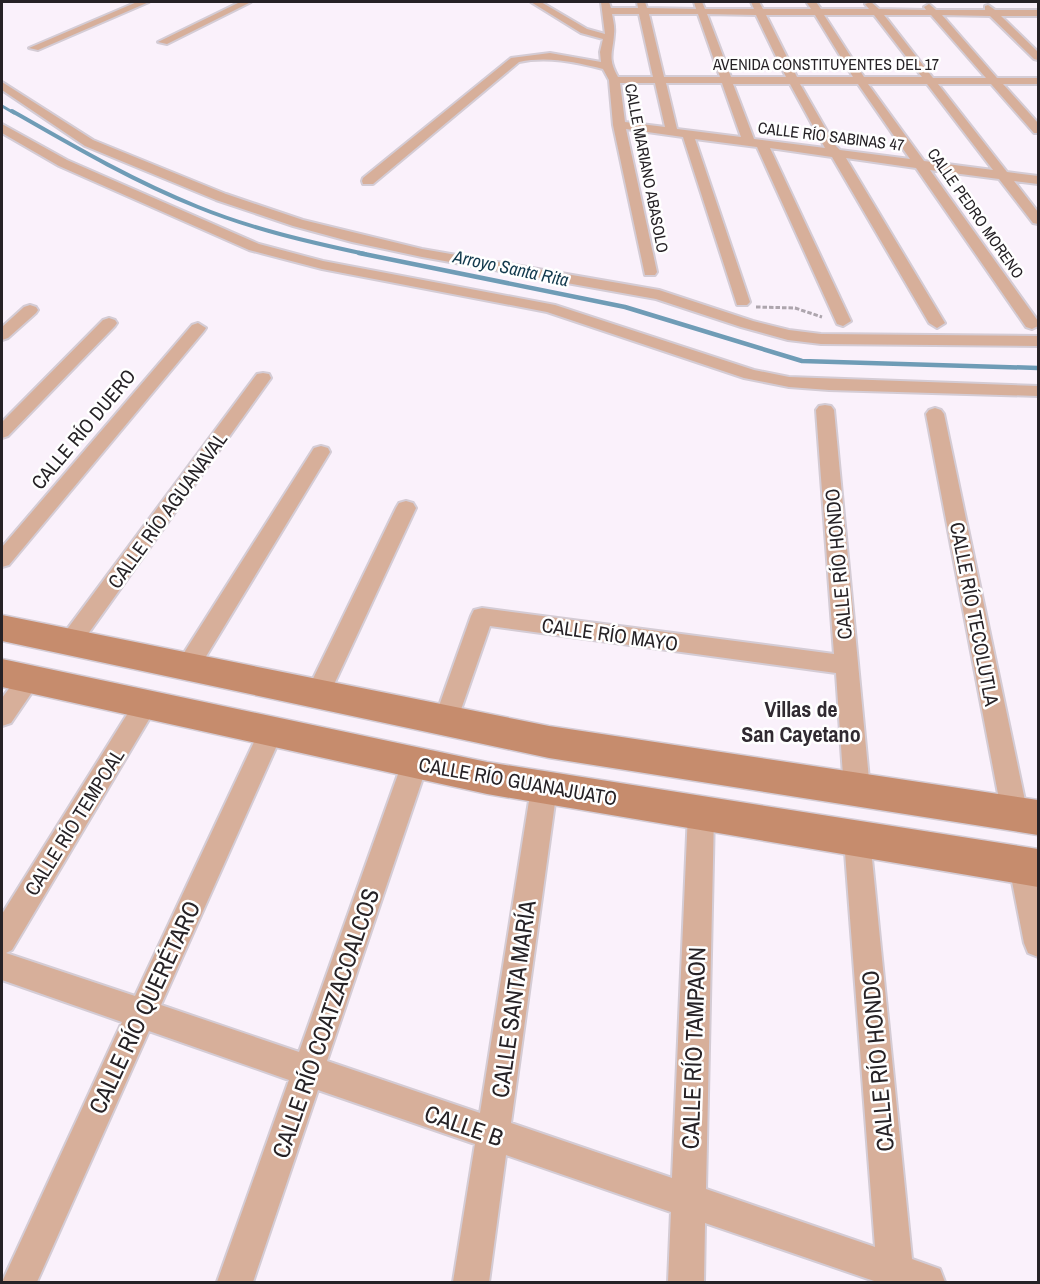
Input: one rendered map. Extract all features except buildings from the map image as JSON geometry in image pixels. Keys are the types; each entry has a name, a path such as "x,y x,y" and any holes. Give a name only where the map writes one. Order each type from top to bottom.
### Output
{"street":[{"path":"34,48 144,2"},
{"path":"163,42 246,2"},
{"path":"535,2 584,31 609,38"},
{"name":"CALLE PEDRO MORENO","path":"811,2 861,81 1032,324"},
{"path":"868,2 1038,220"},
{"path":"924,2 1038,130"},
{"path":"982,2 1038,57"},
{"path":"642,6 672,132"},
{"path":"604,7 758,7 818,12 1038,13"},
{"name":"CALLE MARIANO ABASOLO","path":"604,7 610,32 605,52 607,67 614,80 619,125 650,272"},
{"path":"699,7 724,80 843,321"},
{"path":"758,7 793,80 830,147 837,153 937,323"},
{"path":"368,181 515,60 528,56 545,56 607,67"},
{"name":"AVENIDA CONSTITUYENTES DEL 17","path":"614,80 1038,81"},
{"path":"2,85 89,143 136,164 221,198 298,224 352,238 493,267 659,295 788,335 821,339 1038,341"},
{"name":"CALLE RÍO SABINAS 47","path":"619,125 1038,180"},
{"path":"2,128 63,163 254,247 322,265 550,308 750,374 789,382 830,385 1038,391"},
{"path":"688,134 742,302"},
{"path":"2,335 30,310"},
{"path":"2,432 109,323"},
{"name":"CALLE RÍO DUERO","path":"2,560 198,328"},
{"name":"CALLE RÍO AGUANAVAL","path":"70,642 263,378"},
{"name":"CALLE RÍO HONDO","path":"825,411 857,790"},
{"name":"CALLE RÍO TECOLUTLA","path":"935,414 1026,817"},
{"path":"188,666 321,452"},
{"path":"318,693 406,508"},
{"name":"CALLE RÍO MAYO","path":"446,720 482,616 846,665"},
{"path":"2,628 549,742 1026,817"},
{"path":"205,717 228,675"},
{"path":"2,716 15,676"},
{"name":"CALLE RÍO GUANAJUATO","path":"15,676 416,763 544,788 1031,867"},
{"name":"CALLE RÍO TEMPOAL","path":"2,940 146,704"},
{"name":"CALLE RÍO QUERÉTARO","path":"19,1282 271,732"},
{"name":"CALLE RÍO COATZACOALCOS","path":"235,1282 416,763"},
{"name":"CALLE SANTA MARÍA","path":"471,1282 544,788"},
{"path":"948,804 957,855"},
{"name":"CALLE RÍO TAMPAON","path":"686,1282 701,813"},
{"name":"CALLE RÍO HONDO","path":"857,839 896,1277"},
{"path":"1031,867 1038,943"},
{"name":"CALLE B","path":"2,966 688,1201 896,1277 927,1282"}],"path":[{"path":"742,302 749,306 795,308 843,321"}],"waterway":[{"name":"Arroyo Santa Rita","path":"2,106 14,113"},
{"name":"Arroyo Santa Rita","path":"12,111 127,174 198,207 302,240 365,254"},
{"name":"Arroyo Santa Rita","path":"359,253 625,307 802,361 1038,368"}],"district":[{"name":"Villas de San Cayetano","path":"801,722"}]}
